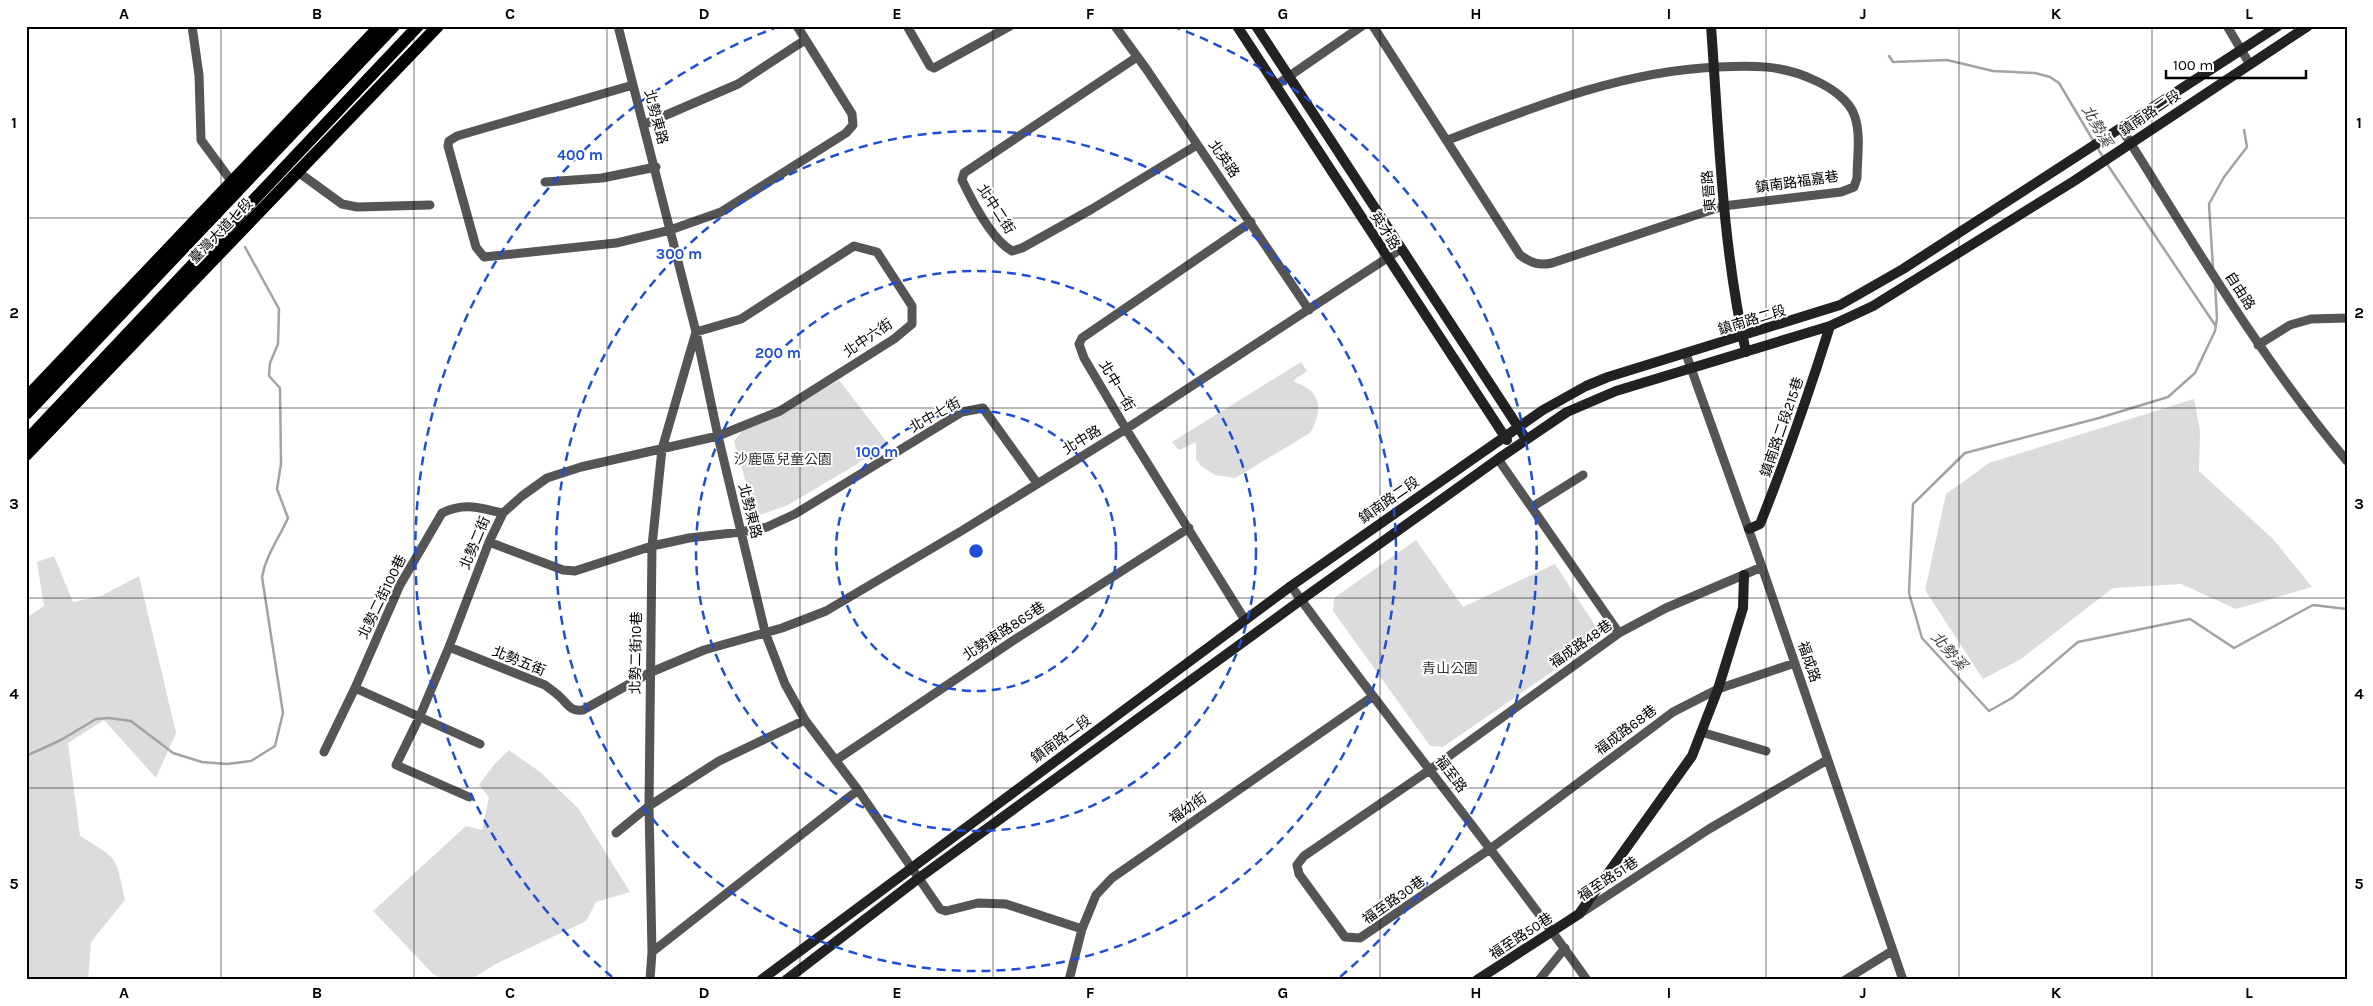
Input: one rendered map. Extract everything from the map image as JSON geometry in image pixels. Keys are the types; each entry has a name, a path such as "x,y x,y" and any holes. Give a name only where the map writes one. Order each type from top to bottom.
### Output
{"main road":[{"name":"臺灣大道七段","path":"26,398 380,26"},
{"name":"臺灣大道七段","path":"26,414 394,26"},
{"name":"臺灣大道七段","path":"26,441 418,26"},
{"name":"臺灣大道七段","path":"26,456 438,26"}],"street":[{"path":"192,26 199,74 201,140 232,182"},
{"name":"北勢東路","path":"618,26 643,125 656,167 765,632 785,684 805,720 858,790 940,909 946,911 978,903 1006,904 1082,929"},
{"path":"633,86 457,136 449,141 448,146 476,247 484,257 616,243 670,230 721,212 846,133 853,125 852,114 797,26"},
{"path":"907,26 930,66 934,68 940,67 1010,26"},
{"name":"北英路","path":"1115,26 1251,222 1308,310"},
{"name":"英才路","path":"1237,26 1387,259 1513,449"},
{"name":"英才路","path":"1256,26 1526,440"},
{"path":"1275,86 1362,26"},
{"path":"1373,26 1409,84 1448,140 1520,255 1529,262 1537,264 1552,263 1723,206"},
{"name":"東晉路","path":"1711,26 1723,206 1742,337 1746,352"},
{"path":"2227,26 2249,63"},
{"name":"鎮南路二段","path":"761,980 911,866 1291,586 1517,426 1586,386 1823,311 1857,296 1903,270 2278,26"},
{"name":"鎮南路二段","path":"786,980 919,878 1301,600 1498,458 1526,440 1582,405 1616,391 1830,326 1896,293 2104,161 2249,63 2308,26"},
{"path":"643,125 738,84 805,40"},
{"name":"北中二街","path":"1138,57 964,173 962,180 971,199 1003,246 1012,252 1092,209 1197,145"},
{"name":"鎮南路福嘉巷","path":"1713,67 1754,65 1782,68 1824,84 1843,98 1855,116 1857,138 1857,178 1854,187 1841,192 1723,206"},
{"path":"1448,140 1524,110 1594,87 1654,73 1713,67"},
{"name":"自由路","path":"2121,128 2258,345 2347,461"},
{"path":"545,182 602,178 656,167"},
{"path":"298,172 342,204 357,207 430,205"},
{"name":"北中一街","path":"1245,620 1126,429 1084,358 1079,344 1082,338 1251,222"},
{"name":"北中六街","path":"696,332 741,319 854,246 877,252 912,306 912,324 894,339 780,411 718,436"},
{"name":"北中路","path":"765,632 782,628 826,611 963,530 1126,429 1401,249"},
{"path":"2258,345 2290,325 2311,319 2347,318"},
{"name":"鎮南路二段215巷","path":"1749,529 1760,524 1776,484 1807,400 1830,326"},
{"name":"北勢二街10巷","path":"650,980 652,952 649,673 652,546 662,449 696,332"},
{"name":"福成路","path":"1686,354 1749,529 1903,980"},
{"name":"北中七街","path":"741,532 767,527 795,514 962,412 975,409 984,408 1037,483"},
{"name":"北勢二街","path":"469,797 396,765 420,716 449,647 489,542 503,512 547,478 581,467 718,436"},
{"path":"1498,458 1619,633"},
{"path":"1532,507 1583,475"},
{"name":"北勢二街100巷","path":"324,752 355,688 400,585 442,513 454,507 466,505 503,512"},
{"name":"北勢東路865巷","path":"836,760 1014,640 1189,528"},
{"path":"489,542 563,570 575,571 652,546 689,538 741,532"},
{"name":"福成路48巷","path":"1431,769 1619,633 1666,608 1762,567"},
{"name":"福至路51巷","path":"1579,914 1692,756 1718,689 1744,608 1744,575"},
{"name":"福至路","path":"1291,586 1372,697 1431,769 1587,980"},
{"name":"北勢五街","path":"449,647 545,686 558,695 569,708 576,711 583,710 649,673 704,650 765,632"},
{"name":"福成路68巷","path":"1490,850 1673,712 1718,689 1795,663"},
{"path":"355,688 480,744"},
{"name":"福幼街","path":"1069,980 1082,929 1096,895 1112,878 1372,697"},
{"path":"616,833 649,806 719,761 805,720"},
{"path":"1701,732 1766,751"},
{"name":"福至路51巷","path":"1579,914 1709,829 1827,760"},
{"name":"福至路30巷","path":"1431,769 1304,856 1297,865 1299,874 1314,896 1345,937 1360,938 1490,850"},
{"path":"652,952 858,790"},
{"name":"福至路50巷","path":"1477,980 1579,914"},
{"path":"1539,980 1565,948"},
{"path":"1845,980 1892,951"}],"green space":[{"path":"1301,362 1307,371 1293,381 1304,386 1315,395 1318,406 1317,417 1310,433 1235,478 1215,475 1201,466 1196,459 1196,442 1179,450 1172,442"},
{"name":"沙鹿區兒童公園","path":"839,380 889,445 788,505 760,515 754,510 734,441 743,430 781,414"},
{"path":"2194,399 2200,430 2199,471 2273,539 2312,587 2236,609 2181,584 2113,588 2021,659 1983,679 1925,590 1946,494 1989,463"},
{"name":"青山公園","path":"1416,540 1463,607 1555,564 1598,630 1598,640 1443,747 1430,746 1333,611 1334,598"},
{"path":"54,556 73,602 101,596 139,576 176,733 156,778 104,720 68,743 80,836 109,855 113,860 120,875 125,900 91,942 88,980 26,980 26,618 44,606 37,562"},
{"path":"509,750 540,772 578,808 630,892 596,902 586,921 496,964 470,980 445,980 433,974 373,911 466,826 482,830 489,797 479,785 493,766"}],"waterway":[{"name":"北勢溪","path":"1889,56 1893,62 1947,60 1993,71 2035,73 2050,77 2059,83 2094,142"},
{"name":"北勢溪","path":"2213,268 2209,204 2224,177 2247,147 2244,130"},
{"name":"北勢溪","path":"2097,147 2104,159"},
{"name":"北勢溪","path":"2107,164 2215,325"},
{"path":"26,756 61,740 96,719 109,718 131,721 173,753 202,762 227,764 251,761 275,746 283,713 262,577 270,554 288,518 277,489 281,464 280,388 269,376 270,363 278,344 279,309 245,247"},
{"name":"北勢溪","path":"2215,284 2217,318 2215,331 2195,373 2168,397 2099,418 1965,453 1913,504 1909,593 1922,638 1989,711 2012,698 2078,642 2190,619 2234,648 2313,605 2347,609"}]}
